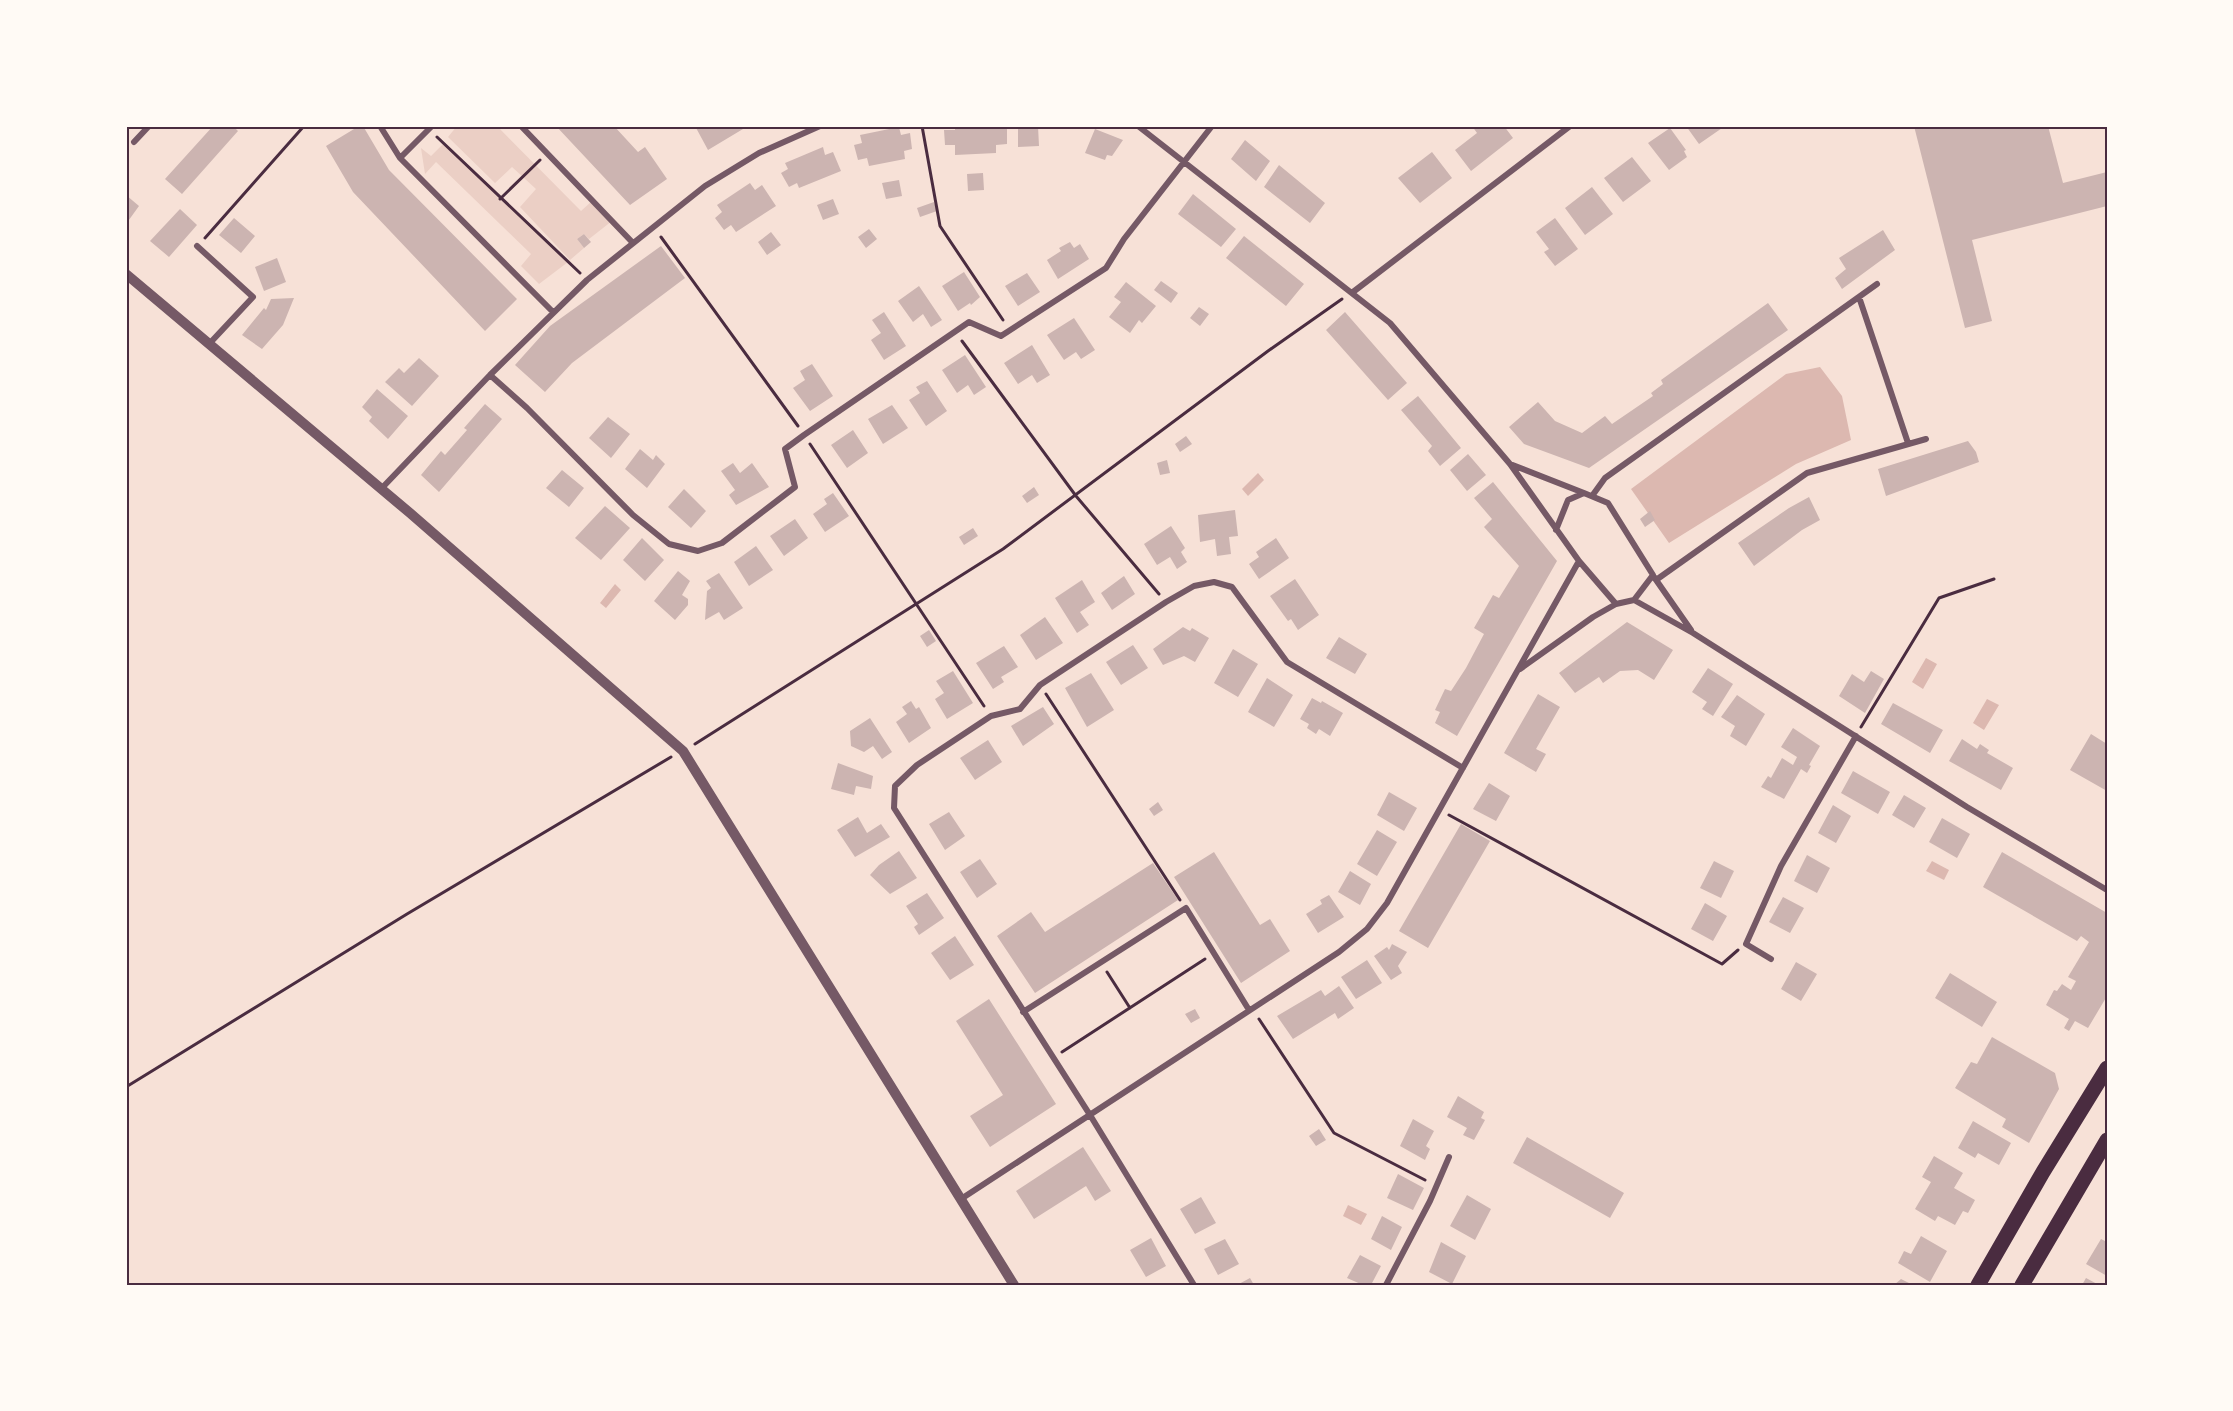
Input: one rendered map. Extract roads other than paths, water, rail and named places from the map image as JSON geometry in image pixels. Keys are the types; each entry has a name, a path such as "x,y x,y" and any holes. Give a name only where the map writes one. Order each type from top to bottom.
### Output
{"main road":[{"path":"1978,1285 2105,1069"},
{"path":"2022,1285 2107,1140"}],"street":[{"path":"134,142 149,126"},
{"path":"381,126 400,158 552,312"},
{"path":"521,126 633,243"},
{"path":"381,489 552,312 587,280 654,229 705,186 759,153 820,126"},
{"path":"1138,126 1390,323 1510,464 1579,561 1616,604"},
{"path":"490,375 527,408 633,515 669,544 698,551 722,543 795,488 785,449 804,435 969,322 1001,336 1106,268 1124,239 1212,126"},
{"path":"1353,292 1570,126"},
{"path":"400,158 431,127"},
{"path":"197,246 253,297 210,343"},
{"path":"126,274 381,489 683,751 1014,1285"},
{"path":"1592,496 1605,478 1877,284"},
{"path":"1859,297 1908,443"},
{"path":"1517,670 1593,617 1616,604 1634,600 1655,577 1808,473 1926,439"},
{"path":"1510,464 1608,503 1693,633"},
{"path":"1556,530 1568,500 1584,493"},
{"path":"961,1199 1339,952 1367,929 1388,903 1579,561"},
{"path":"1194,1285 1090,1115 894,808 895,786 917,765 991,716 1020,709 1040,686 1166,602 1194,586 1214,582 1232,587 1287,662 1463,768"},
{"path":"1634,600 1693,633 2006,830 2107,890"},
{"path":"1771,959 1746,944 1781,866 1856,736"},
{"path":"1023,1012 1186,908 1250,1010"},
{"path":"1386,1285 1430,1201 1449,1157"}]}
